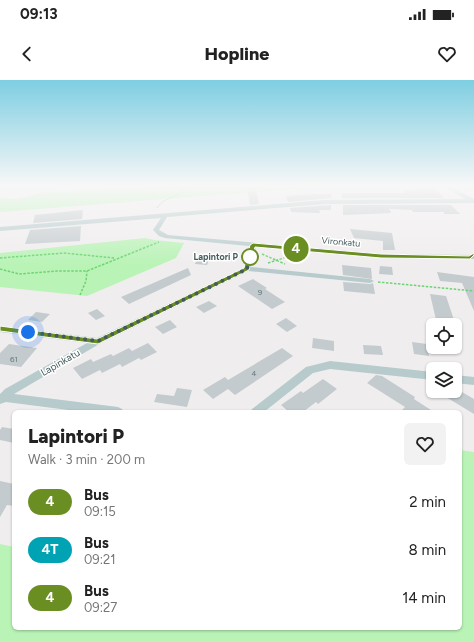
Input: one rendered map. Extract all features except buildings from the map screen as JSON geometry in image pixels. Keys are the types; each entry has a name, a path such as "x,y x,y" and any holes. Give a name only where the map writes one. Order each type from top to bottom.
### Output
{"street":[{"path":"0,228 189,212"},
{"path":"166,214 156,230 161,235 167,236"},
{"name":"Vironkatu","path":"167,236 255,248 381,256 473,256"},
{"path":"255,248 251,269 370,281"},
{"name":"Lapinkatu","path":"2,399 9,392 98,341 251,269"},
{"path":"0,329 98,341"},
{"path":"259,410 310,370 330,365 426,375"},
{"path":"462,380 474,381"},
{"path":"2,399 100,410"}],"path":[{"path":"0,269 19,274 57,271 87,271 98,268 115,258 152,245 167,236"},
{"path":"255,248 285,264"},
{"path":"0,258 64,253 115,258"},
{"path":"251,269 292,256"},
{"path":"80,295 86,281 87,271"},
{"path":"370,281 474,291"}],"green space":[{"path":"145,238 184,243 176,258 87,296 0,287 0,253"},
{"path":"462,450 474,452 474,642 0,642 0,544 12,547 12,630 462,630"}],"bus line":[{"name":"4","path":"0,329 98,341 247,269 253,245 381,256 470,257 474,255"}],"place":[{"name":"Lapintori P","path":"250,257"}],"route":[{"path":"28,332 98,341 247,269 250,257"}]}
